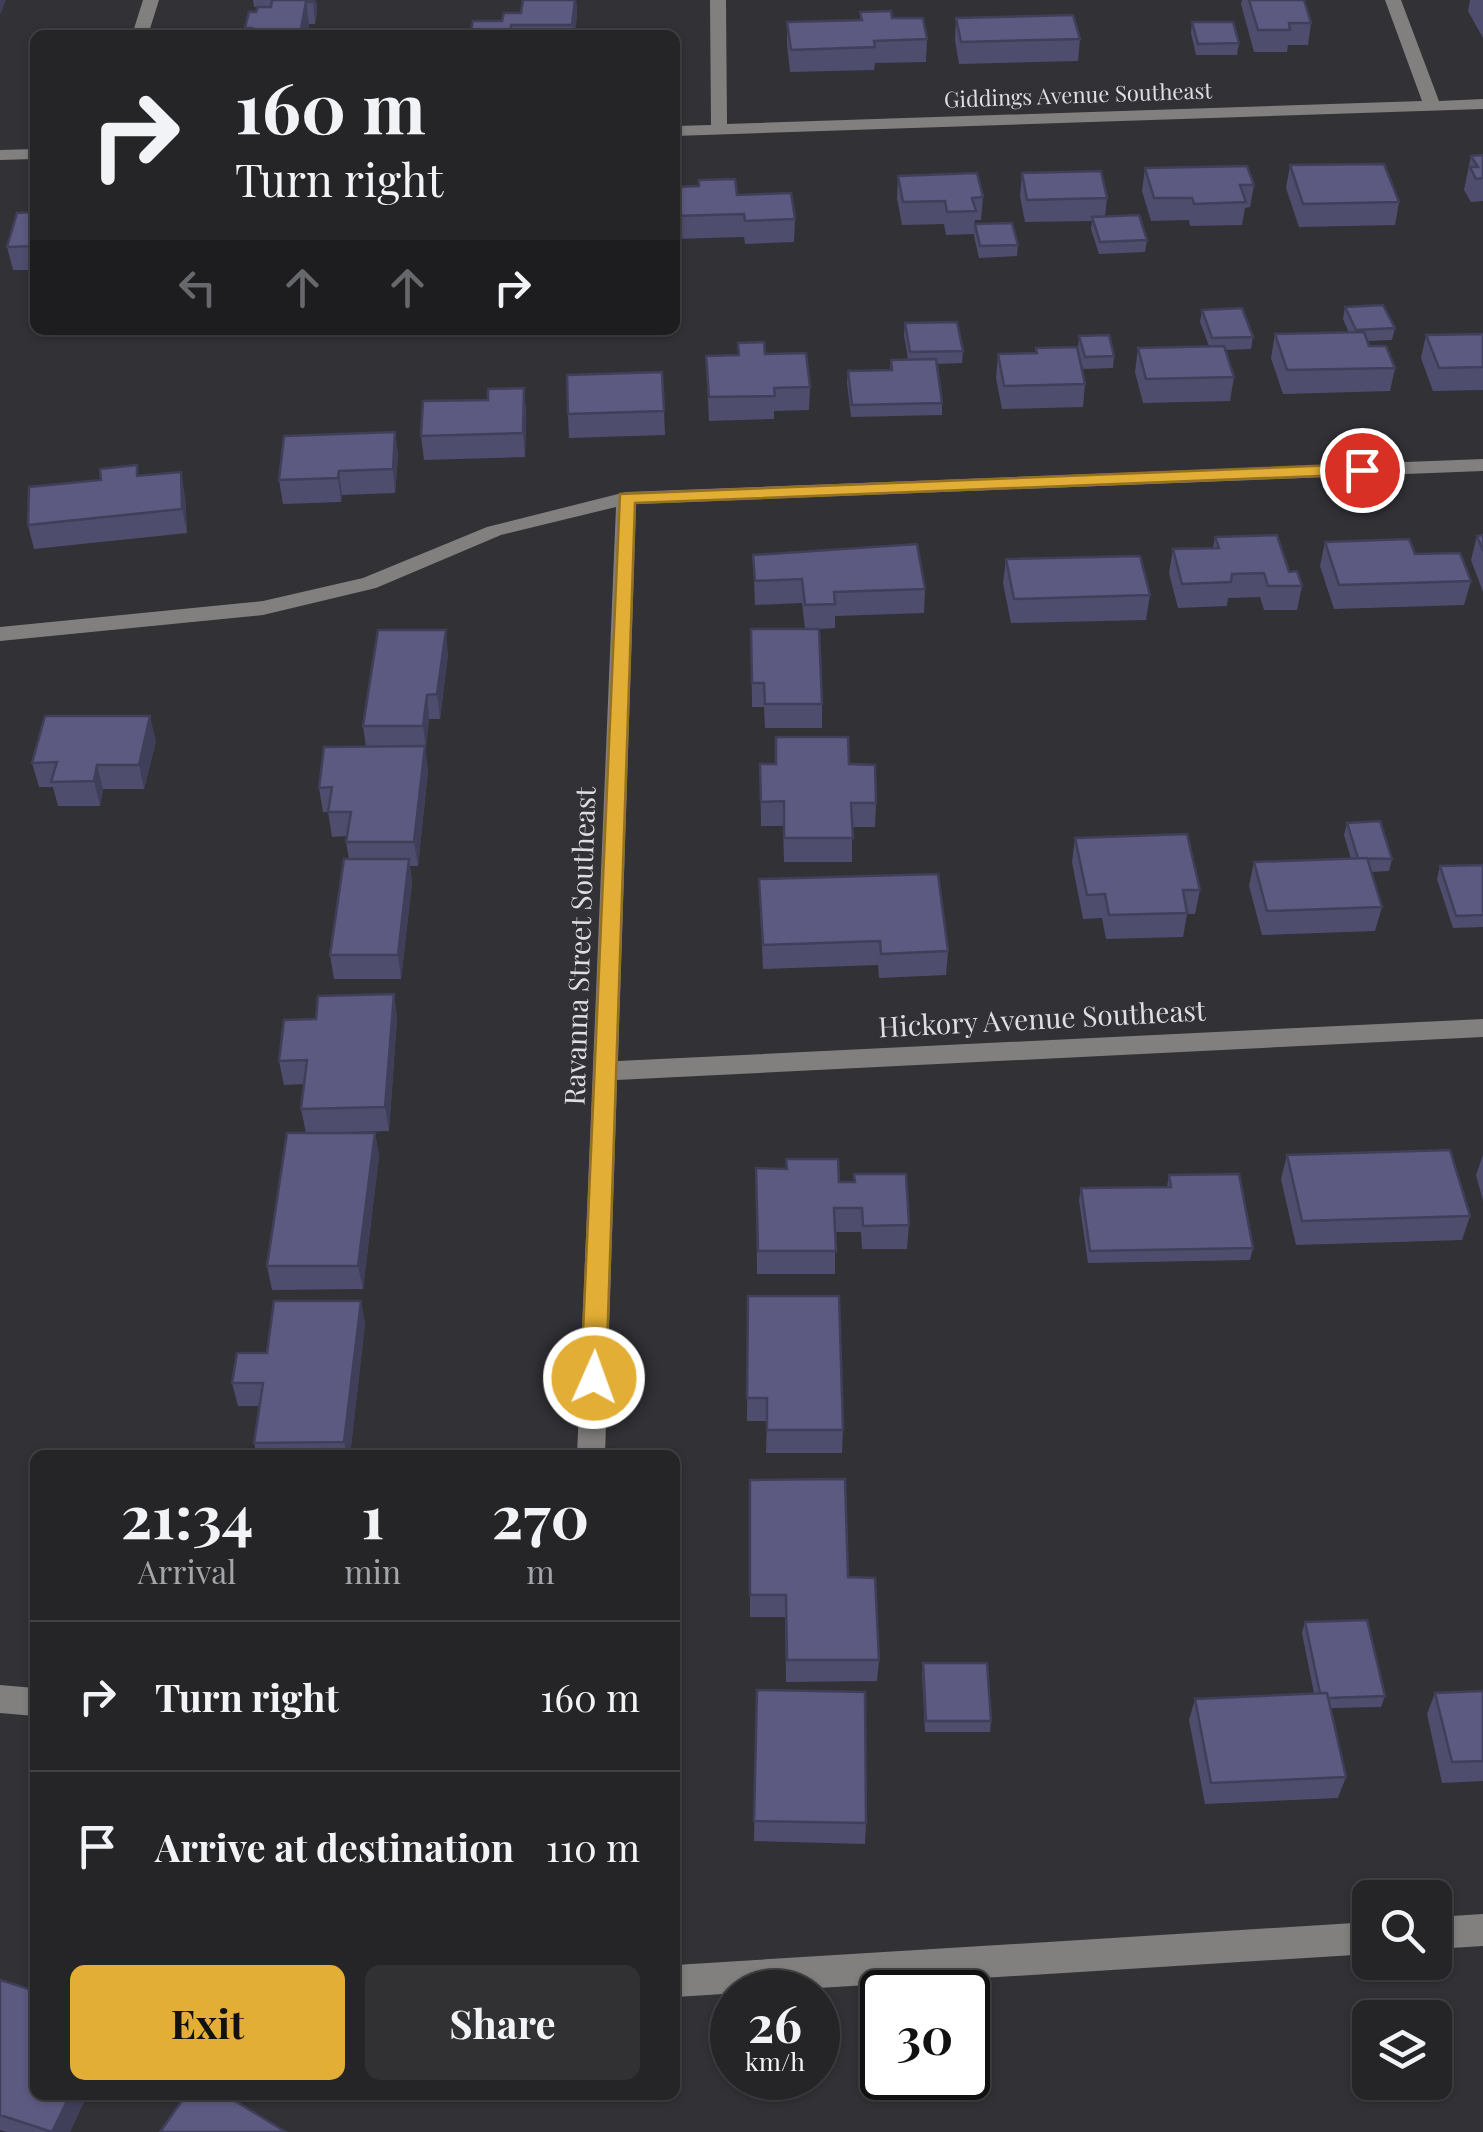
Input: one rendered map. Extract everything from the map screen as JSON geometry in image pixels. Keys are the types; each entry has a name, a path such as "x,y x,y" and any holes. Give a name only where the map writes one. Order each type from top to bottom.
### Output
{"street":[{"path":"142,30 151,0"},
{"path":"718,0 719,130"},
{"path":"1393,0 1432,105"},
{"name":"Giddings Avenue Southeast","path":"680,131 1483,104"},
{"path":"0,155 30,154"},
{"path":"0,634 263,608 369,583 494,531 626,498 1483,465"},
{"name":"Ravanna Street Southeast","path":"591,1450 626,498"},
{"name":"Hickory Avenue Southeast","path":"605,1071 1483,1028"},
{"path":"0,1698 30,1701"},
{"path":"1452,1933 1483,1930"},
{"path":"680,1981 1352,1939"}],"building":[{"path":"272,0 313,0 306,2 301,30 245,28 249,12 271,7"},
{"path":"523,0 575,0 572,25 511,25 510,30 471,30 473,21 502,21 504,13 521,13"},
{"path":"1249,0 1304,0 1311,23 1289,23 1290,30 1258,30"},
{"path":"891,11 892,18 923,18 927,39 874,41 875,47 791,50 787,22 862,20 860,12"},
{"path":"1073,15 1080,39 961,42 956,18"},
{"path":"1192,22 1233,22 1239,43 1198,44"},
{"path":"1483,155 1483,178 1476,179 1470,167 1478,167 1471,156"},
{"path":"1384,164 1399,202 1303,204 1290,165"},
{"path":"1247,166 1254,185 1240,185 1246,202 1194,204 1192,198 1154,198 1145,168"},
{"path":"1101,171 1107,198 1027,200 1022,173"},
{"path":"977,173 983,197 972,198 976,211 947,212 945,201 903,202 898,176"},
{"path":"735,179 737,195 791,193 795,219 745,221 744,214 680,216 680,187 699,186 699,180"},
{"path":"30,212 30,246 7,247 17,213"},
{"path":"1139,215 1147,240 1100,242 1092,217"},
{"path":"1012,223 1018,245 980,246 975,224"},
{"path":"1383,305 1395,328 1356,330 1345,307"},
{"path":"1242,308 1253,337 1212,338 1202,310"},
{"path":"957,322 963,351 910,352 905,323"},
{"path":"1364,332 1369,346 1386,346 1395,368 1287,370 1275,334"},
{"path":"1483,334 1483,367 1439,368 1426,335"},
{"path":"1109,335 1114,356 1085,357 1079,336"},
{"path":"764,342 765,354 806,353 810,387 774,388 775,396 709,397 706,356 739,355 738,343"},
{"path":"1224,346 1234,377 1146,379 1138,348"},
{"path":"1077,347 1085,384 1004,386 998,354"},
{"path":"936,359 942,403 852,405 848,371 892,370 891,360"},
{"path":"662,372 664,411 568,414 567,375"},
{"path":"524,388 523,433 421,436 423,401 488,400 488,389"},
{"path":"395,432 393,469 339,471 338,478 279,480 284,436"},
{"path":"137,465 137,476 181,472 182,509 28,525 29,487 101,480 100,469"},
{"path":"1277,535 1289,572 1297,571 1302,586 1268,586 1264,573 1232,574 1231,582 1182,584 1173,549 1219,548 1215,537"},
{"path":"1409,539 1415,554 1460,553 1471,581 1339,585 1325,542"},
{"path":"917,544 925,589 834,592 835,604 805,605 802,579 755,581 753,555"},
{"path":"1140,556 1150,595 1014,599 1006,559"},
{"path":"751,629 819,629 822,704 765,704 764,683 752,683"},
{"path":"378,630 446,630 437,694 427,695 423,726 363,726"},
{"path":"45,716 150,716 139,765 97,765 94,781 51,782 57,762 32,763"},
{"path":"776,737 848,737 849,764 875,765 876,803 851,803 853,838 784,838 784,801 761,802 760,764 776,764"},
{"path":"425,746 414,842 346,842 351,812 328,812 332,787 319,788 324,747"},
{"path":"1380,821 1392,859 1358,858 1347,823"},
{"path":"1187,834 1200,890 1183,890 1187,913 1109,915 1105,894 1087,895 1075,838"},
{"path":"1367,858 1382,907 1267,911 1254,862"},
{"path":"344,859 409,859 398,955 330,955"},
{"path":"1483,865 1483,915 1456,916 1440,866"},
{"path":"938,874 948,951 881,954 880,941 763,945 759,879"},
{"path":"394,994 385,1107 301,1109 307,1060 279,1061 284,1020 316,1019 318,996"},
{"path":"287,1133 375,1133 358,1266 267,1266"},
{"path":"1450,1150 1470,1216 1302,1221 1287,1155"},
{"path":"786,1159 838,1159 839,1182 855,1182 854,1174 906,1174 909,1225 863,1226 862,1208 834,1208 836,1251 758,1251 756,1168 787,1169"},
{"path":"1239,1174 1253,1248 1090,1251 1081,1188 1171,1187 1169,1175"},
{"path":"748,1296 839,1296 843,1430 767,1430 767,1398 747,1398"},
{"path":"274,1301 361,1301 344,1442 254,1443 263,1383 232,1383 237,1353 267,1353"},
{"path":"845,1479 848,1577 875,1578 879,1660 787,1660 786,1595 750,1595 750,1480"},
{"path":"1367,1620 1385,1696 1328,1698 1327,1693 1320,1693 1305,1622"},
{"path":"923,1663 987,1663 991,1721 926,1721"},
{"path":"757,1690 865,1692 866,1823 754,1821"},
{"path":"1483,1691 1483,1761 1452,1762 1435,1693"},
{"path":"1327,1693 1346,1777 1211,1783 1195,1699"},
{"path":"0,1980 30,1989 30,2100 68,2100 52,2132 0,2115"},
{"path":"182,2100 233,2100 286,2132 160,2132"}],"route":[{"path":"594,1378 626,498 1362,470"}]}
